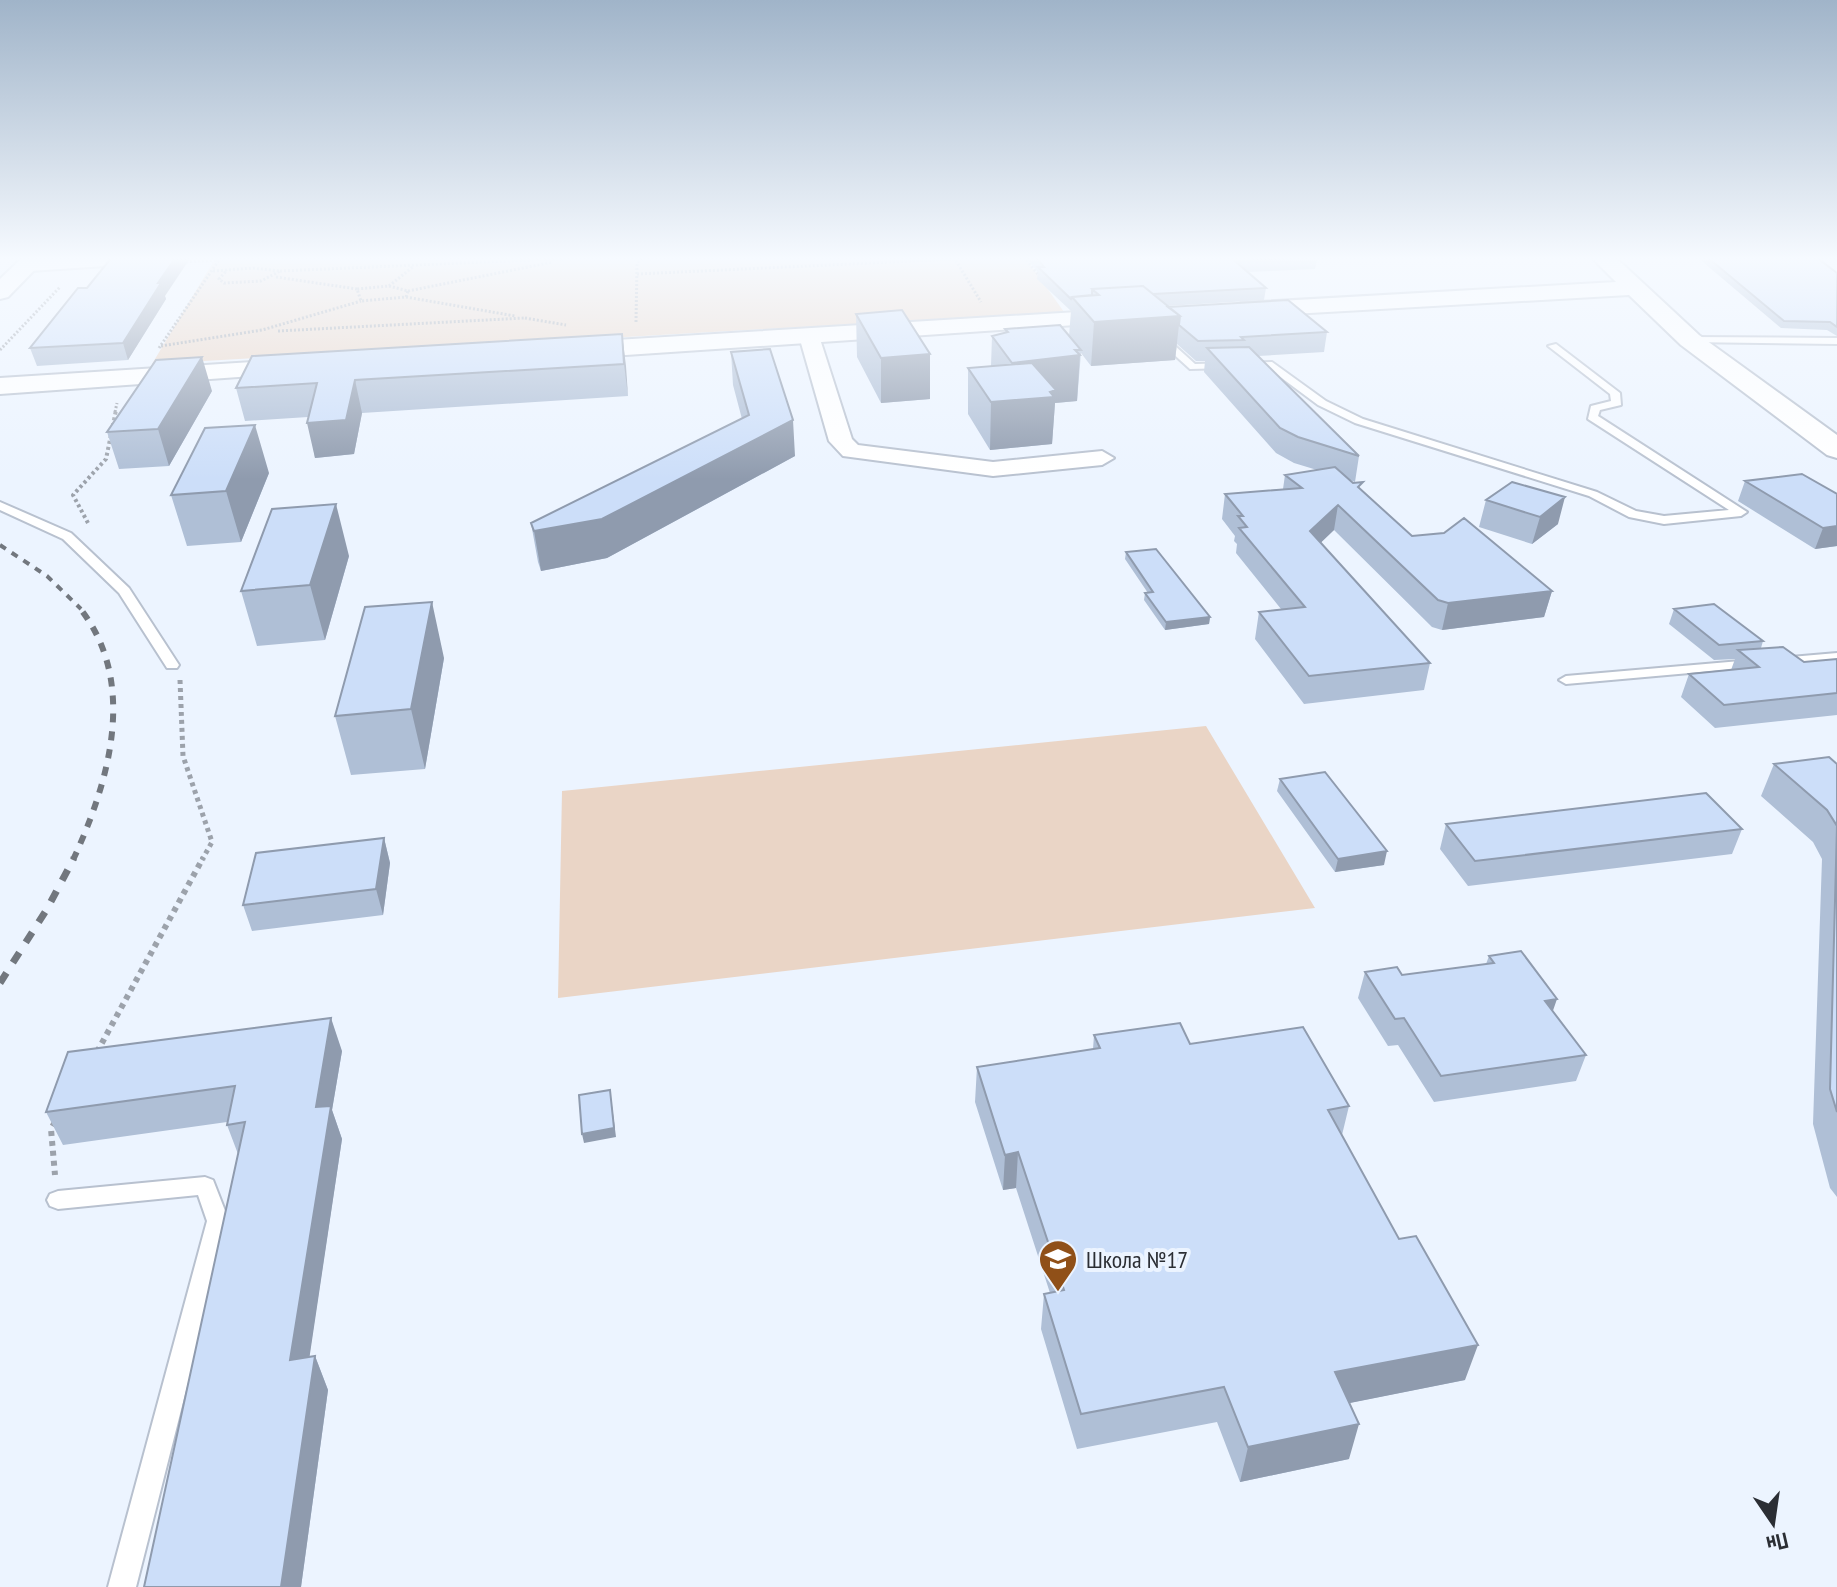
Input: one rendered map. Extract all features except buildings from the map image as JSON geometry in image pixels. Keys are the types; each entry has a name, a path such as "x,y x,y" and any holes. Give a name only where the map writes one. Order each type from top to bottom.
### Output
{"street":[{"path":"548,352 916,331"},
{"path":"1680,331 1837,449"},
{"path":"809,336 841,441 851,451 993,469 1102,458"},
{"path":"0,386 326,366"}],"lane":[{"path":"1165,331 1193,367 1269,364 1322,403 1359,421 1593,494 1633,514 1664,520 1741,512 1592,417 1595,408 1617,403 1615,393 1553,346"},
{"path":"1690,340 1837,341"},
{"path":"0,506 67,536 124,591 172,665"},
{"path":"1566,680 1837,657"},
{"path":"58,1200 205,1186 218,1221 122,1587"}],"path":[{"path":"152,357 171,331"},
{"path":"161,346 282,331"},
{"path":"94,532 73,495 106,459 118,399"},
{"path":"91,1063 212,842 183,756 180,681 172,665"},
{"path":"58,1200 51,1129 59,1116"}],"shaded area":[{"path":"172,331 730,331 152,364"},
{"path":"1206,726 1315,908 558,998 562,791"}],"railway":[{"path":"0,545 47,576 79,607"},
{"path":"73,859 98,798 107,765 113,699 108,667 97,636 79,607"},
{"path":"0,983 47,909 73,859"}],"place":[{"name":"Школа №17","path":"1058,1293"}]}
